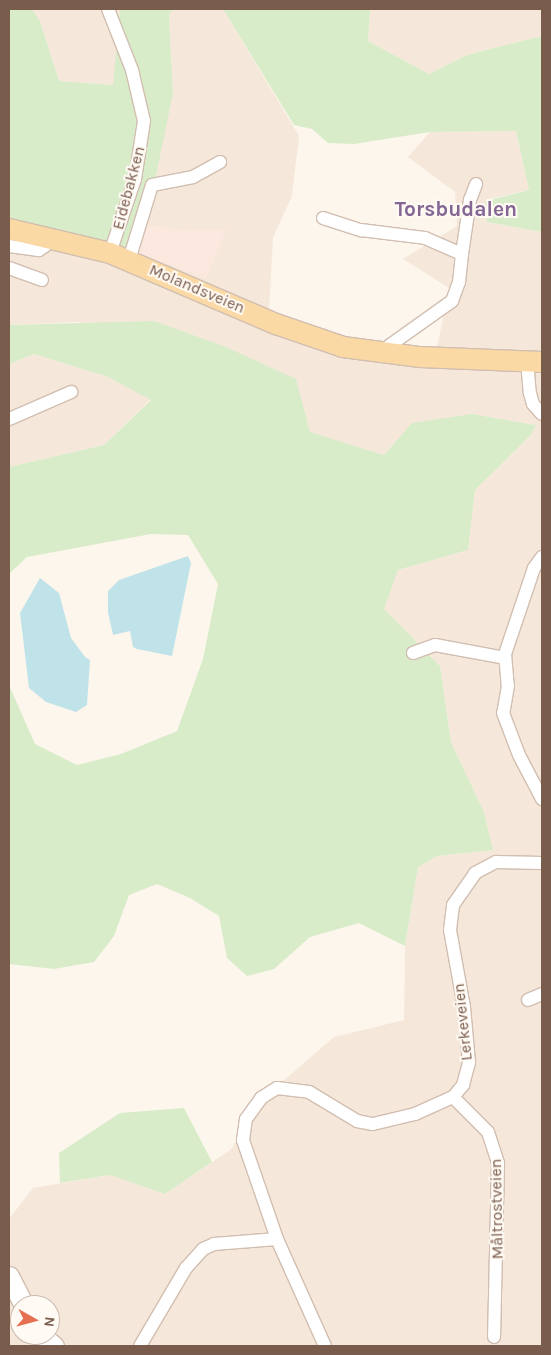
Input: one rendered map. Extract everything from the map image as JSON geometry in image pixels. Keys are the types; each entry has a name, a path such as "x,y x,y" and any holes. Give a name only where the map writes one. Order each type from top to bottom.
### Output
{"main road":[{"name":"Molandsveien","path":"9,229 110,253 307,336 385,354 535,361"},
{"path":"9,1276 19,1295"}],"street":[{"name":"Eidebakken","path":"108,9 132,70 144,121 135,179 110,253"},
{"path":"129,260 152,185 193,177 220,162"},
{"path":"385,354 389,346 452,300 459,282 462,254 476,184"},
{"path":"323,218 361,230 425,238 462,254"},
{"path":"9,246 39,250 46,246 48,237"},
{"path":"9,268 42,280"},
{"path":"535,361 530,393 533,404 542,414"},
{"path":"9,418 71,392"},
{"path":"542,557 534,568 505,658 508,686 503,713 518,755 542,799"},
{"path":"413,653 434,645 505,658"},
{"name":"Lerkeveien","path":"452,1097 463,1085 469,1062 464,1007 450,930 453,905 468,880 489,866 517,860 542,862"},
{"path":"528,1000 542,994"},
{"path":"325,1346 278,1240 243,1140 246,1119 268,1092 292,1088 309,1092 357,1121 373,1124 415,1114 452,1097"},
{"name":"Måltrostveien","path":"452,1097 488,1132 498,1163 494,1337"},
{"path":"140,1346 186,1268 202,1249 214,1244 278,1240"}],"shaded area":[{"path":"32,9 120,9 114,85 59,81 40,21"},
{"path":"173,9 223,9 299,136 292,196 273,238 269,311 375,345 436,352 449,288 403,259 457,226 455,192 408,157 430,132 516,131 529,190 485,200 487,222 542,232 542,1346 9,1346 9,1219 33,1188 110,1175 165,1194 230,1150 275,1088 334,1037 404,1020 405,946 418,867 437,856 493,850 484,812 451,742 440,666 383,610 398,570 468,550 475,490 531,435 536,425 472,414 384,455 309,432 296,379 79,322 9,325 9,238 173,93 169,15"},
{"path":"370,9 542,9 542,36 467,55 429,74 368,41"},
{"path":"147,225 184,231 226,229 206,278 138,253"},
{"path":"34,354 108,377 151,399 104,445 9,467 9,364"}],"green space":[{"path":"9,9 32,9 40,21 59,81 113,85 120,9 173,9 169,15 173,93 142,244 80,250 9,238"},
{"path":"223,9 370,9 368,41 429,74 467,55 542,36 542,232 487,222 485,201 529,190 516,131 430,132 354,144 328,143 312,129 294,125"},
{"path":"154,321 226,347 296,379 310,432 384,455 412,423 472,414 536,425 531,435 475,490 468,550 398,570 384,609 440,666 451,742 484,812 493,850 437,856 418,867 405,946 359,923 310,937 274,969 247,976 227,958 219,916 190,898 157,884 129,895 114,936 94,962 54,969 9,964 9,685 35,744 77,765 121,754 177,731 203,659 218,584 188,535 151,534 27,557 9,574 9,467 104,445 151,400 108,377 34,354 9,364 9,325"},
{"path":"184,1108 212,1162 165,1194 110,1175 60,1183 59,1153 120,1113"}],"water":[{"path":"188,556 191,563 172,656 133,647 130,631 113,635 108,612 108,591 119,580"},
{"path":"40,578 59,593 71,638 85,657 90,660 87,705 76,712 46,702 29,688 20,613"}],"district":[{"name":"Torsbudalen","path":"456,209"}]}
